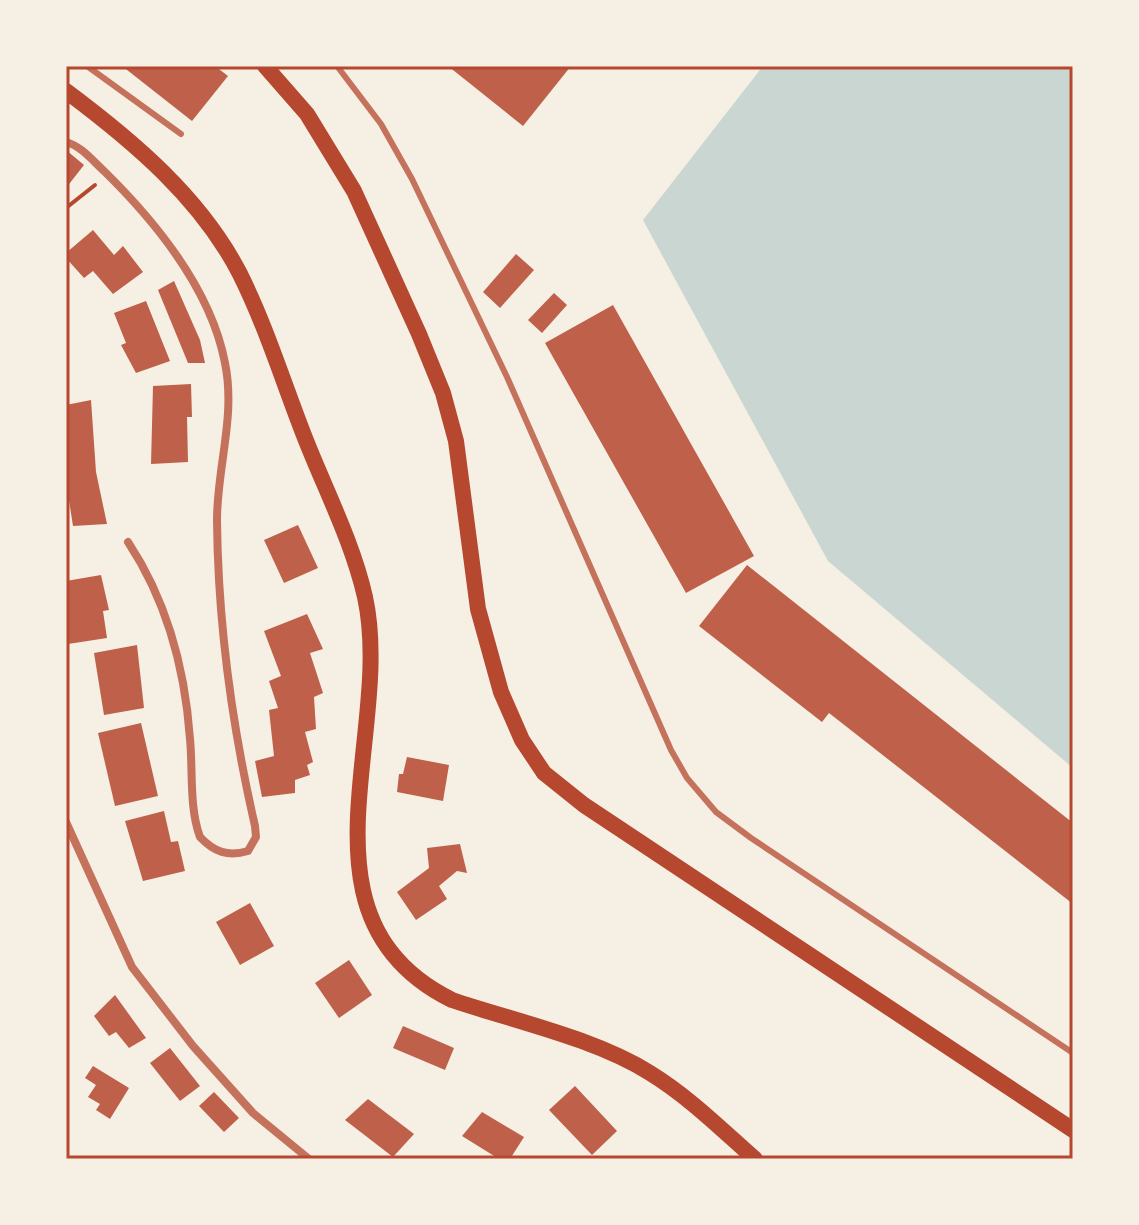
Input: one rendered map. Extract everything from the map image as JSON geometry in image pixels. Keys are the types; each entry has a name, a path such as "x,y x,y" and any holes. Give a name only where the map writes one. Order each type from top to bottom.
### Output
{"main road":[{"path":"265,66 307,114 354,191 443,393 456,441 478,609 501,692 522,740 544,773 584,805 1073,1130"},
{"path":"66,91 129,138 191,201 240,273 365,596 370,646 370,711 356,806 357,856 371,921 385,946 431,989 452,1000 603,1051 646,1070 682,1094 755,1159"}],"street":[{"path":"66,142 81,149 130,196 167,243 196,287 225,362 229,402 217,515 219,611 255,826 256,837 248,851 227,854 209,846 200,837 187,698 171,633 150,575 128,542"},
{"path":"66,822 132,967 193,1046 253,1113 309,1159"}],"lane":[{"path":"87,66 181,134"},
{"path":"337,66 381,124 412,179 507,377 655,717 687,778 716,812 751,838 1073,1053"}],"path":[{"path":"66,208 99,183"}],"shaded area":[{"path":"763,66 1073,66 1073,768 828,561 643,220"}],"building":[{"path":"122,66 215,66 228,76 192,121"},
{"path":"448,66 571,66 523,126"},
{"path":"66,150 84,165 66,188"},
{"path":"93,230 114,255 123,246 143,272 113,294 93,271 84,278 66,258 66,253"},
{"path":"516,254 534,270 500,308 483,292"},
{"path":"174,281 200,340 205,363 188,363 158,290"},
{"path":"554,293 567,305 542,333 528,320"},
{"path":"146,301 170,361 136,373 121,345 126,343 114,313"},
{"path":"613,305 754,556 686,593 545,343"},
{"path":"191,384 192,417 187,417 188,462 151,464 153,386"},
{"path":"91,400 96,472 107,524 73,526 66,481 66,405"},
{"path":"298,525 318,568 284,583 264,540"},
{"path":"747,565 1073,823 1073,904 829,713 822,722 699,626"},
{"path":"101,575 109,610 103,611 107,638 68,644 66,581"},
{"path":"307,614 323,649 310,653 323,693 314,697 316,729 305,732 313,762 307,765 310,775 295,780 295,793 262,797 255,761 274,756 269,710 278,708 269,681 281,676 264,631"},
{"path":"137,645 144,708 104,715 94,653"},
{"path":"141,723 158,796 115,806 98,733"},
{"path":"407,757 449,765 443,801 397,792 399,774 403,774"},
{"path":"164,811 171,842 178,841 185,871 143,881 125,821"},
{"path":"460,844 467,873 457,871 439,886 447,899 416,920 397,892 429,868 427,848"},
{"path":"250,903 274,946 240,965 216,922"},
{"path":"349,960 372,995 339,1018 315,983"},
{"path":"115,995 146,1038 129,1048 116,1032 109,1036 94,1016"},
{"path":"403,1026 454,1048 445,1070 393,1048"},
{"path":"170,1048 200,1086 180,1101 150,1063"},
{"path":"93,1066 129,1088 110,1119 96,1110 100,1104 88,1097 96,1085 85,1078"},
{"path":"575,1086 617,1131 592,1155 549,1110"},
{"path":"214,1092 239,1118 224,1132 199,1106"},
{"path":"368,1099 414,1134 393,1157 345,1120"},
{"path":"482,1112 524,1137 510,1159 499,1159 462,1136"}]}
